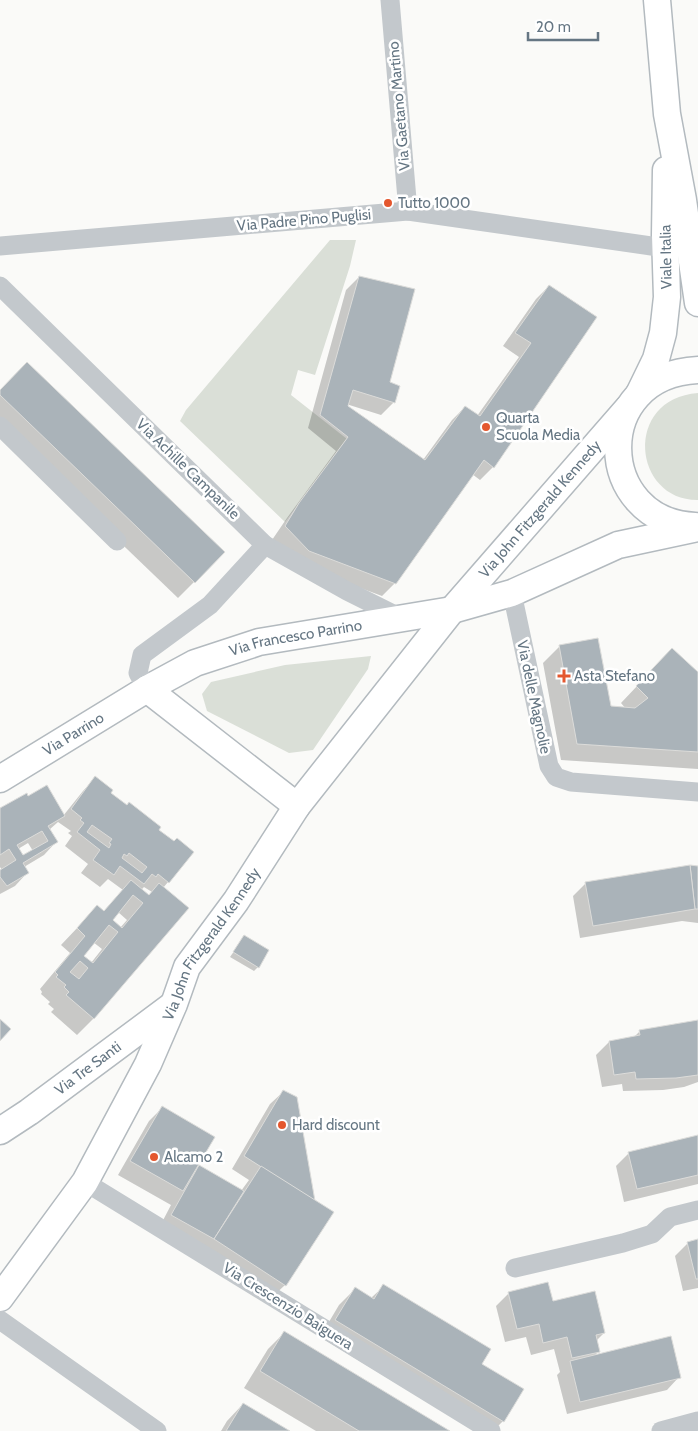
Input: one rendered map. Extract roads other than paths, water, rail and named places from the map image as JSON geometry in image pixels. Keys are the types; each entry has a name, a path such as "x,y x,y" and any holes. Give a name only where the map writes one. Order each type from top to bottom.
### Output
{"street":[{"name":"Via Gaetano Martino","path":"390,0 408,211"},
{"name":"Viale Italia","path":"657,0 667,114 684,243 698,303"},
{"name":"Via Padre Pino Puglisi","path":"0,246 408,211 684,243"},
{"name":"Viale Italia","path":"633,401 656,359 663,333 667,297 684,243"},
{"name":"Via Achille Campanile","path":"0,286 265,545 347,591 401,618"},
{"path":"698,370 680,371 658,380 633,401 619,431 618,456 624,480 638,501 658,516 682,525 698,527"},
{"name":"Via John Fitzgerald Kennedy","path":"0,1298 84,1182 148,1064 174,1004 187,967 236,901 297,806 452,610 633,401"},
{"path":"0,426 117,541"},
{"name":"Via John Fitzgerald Kennedy","path":"452,610 512,593 618,545 698,527"},
{"path":"265,545 210,605 142,655 138,673 147,689 297,806"},
{"name":"Via delle Magnolie","path":"512,593 549,766 556,777 571,782 698,792"},
{"name":"Via Francesco Parrino","path":"147,689 195,663 259,642 452,610"},
{"name":"Via Parrino","path":"0,779 147,689"},
{"name":"Via Tre Santi","path":"0,1131 29,1112 174,1004"},
{"name":"Via Crescenzio Baiguera","path":"84,1182 491,1431"},
{"path":"515,1268 623,1243 652,1234 670,1217 698,1210"},
{"path":"0,1320 157,1431"},
{"path":"661,1431 698,1421"}],"place":[{"name":"Tutto 1000","path":"388,203"},
{"name":"Quarta Scuola Media","path":"486,427"},
{"name":"Asta Stefano","path":"564,676"},
{"name":"Hard discount","path":"282,1125"},
{"name":"Alcamo 2","path":"154,1157"}]}
